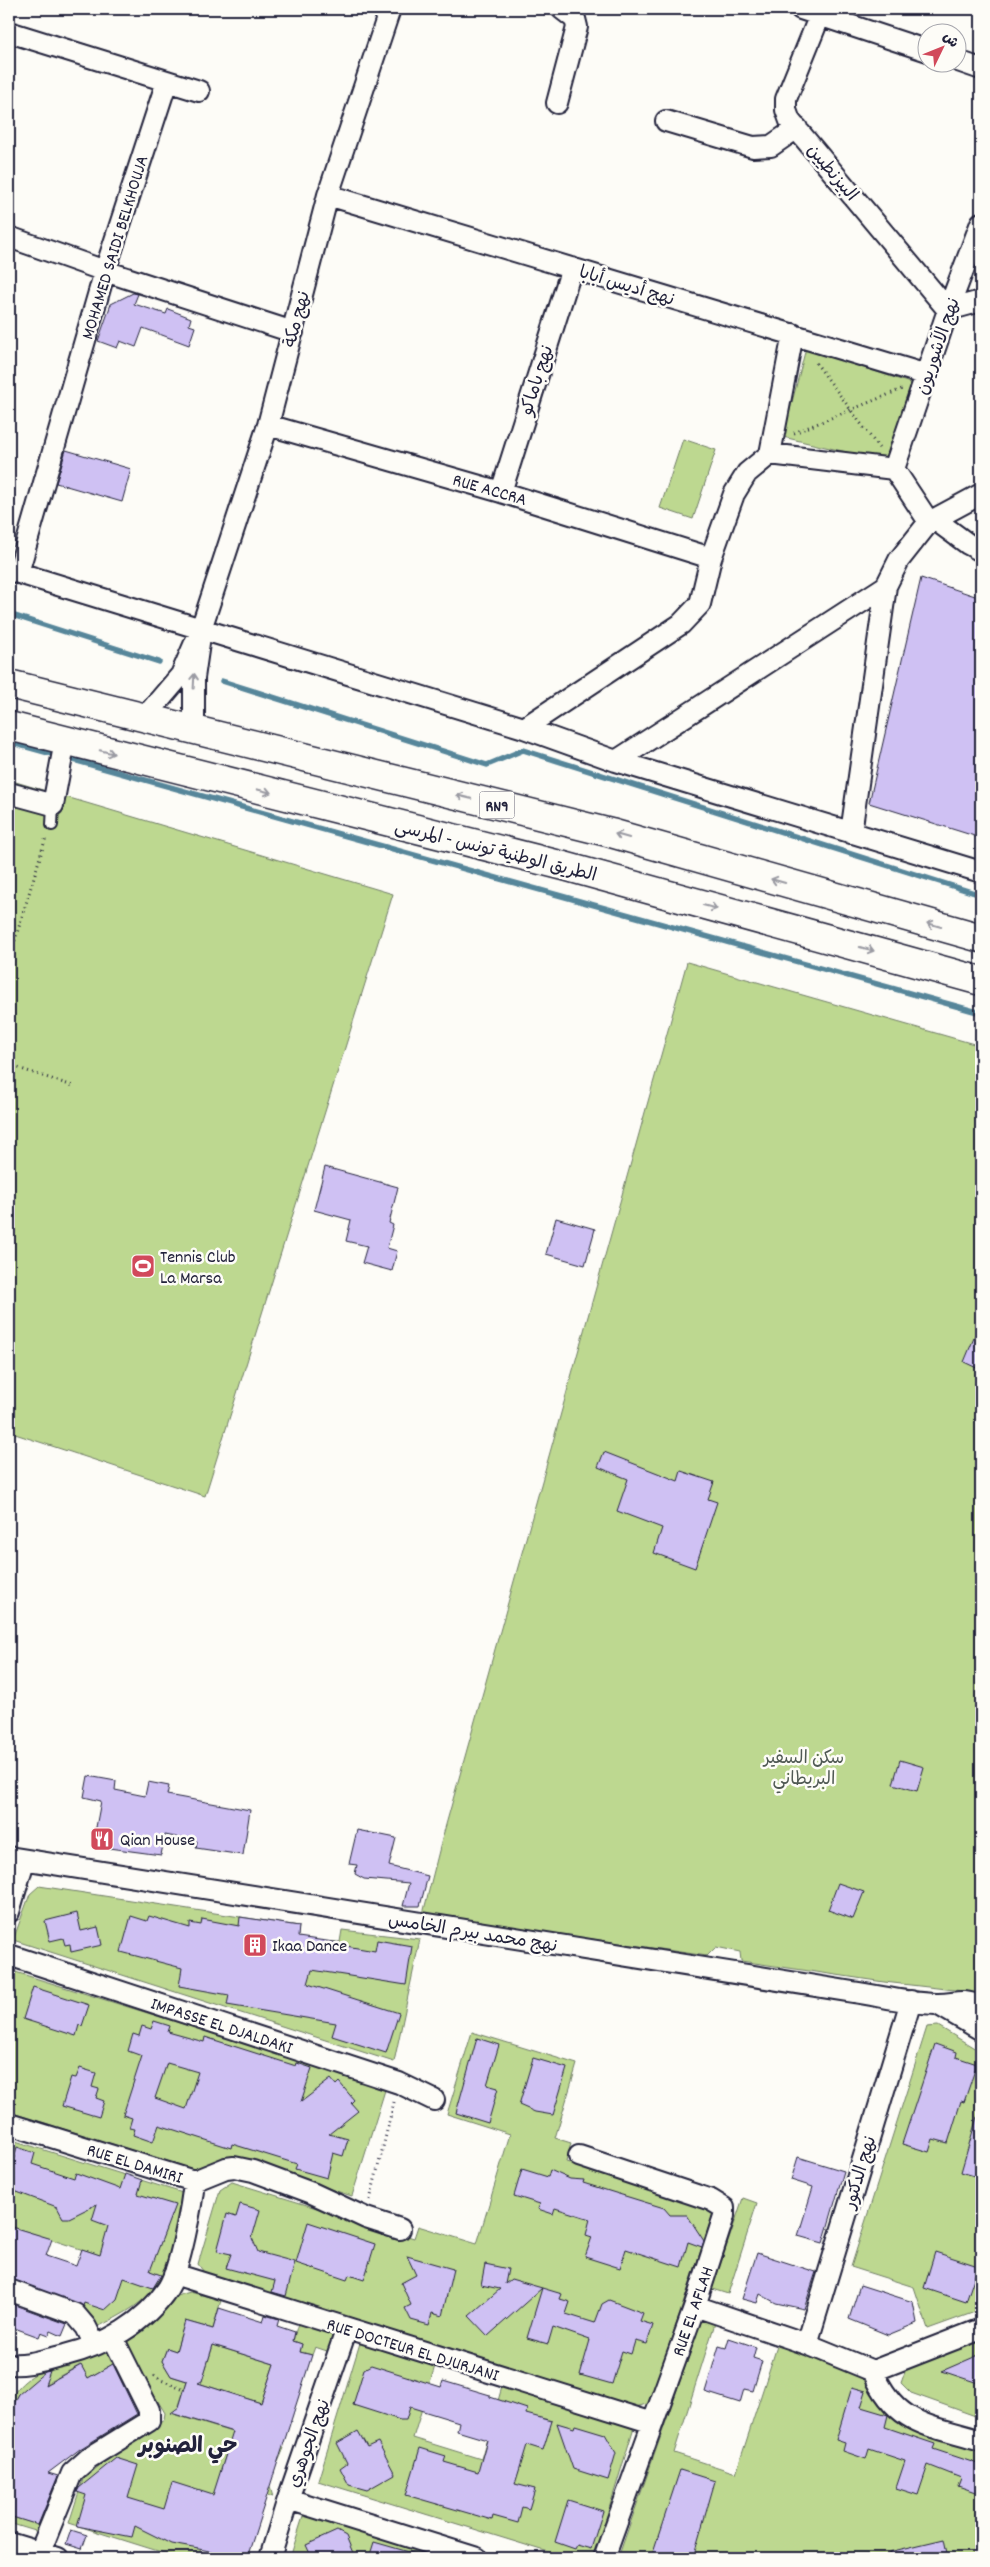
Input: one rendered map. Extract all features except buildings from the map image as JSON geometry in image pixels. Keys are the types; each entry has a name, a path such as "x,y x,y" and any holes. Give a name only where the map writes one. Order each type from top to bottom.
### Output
{"highway":[{"name":"RN9","path":"9,684 611,833 981,938"},
{"name":"الطريق الوطنية تونس - المرسى","path":"9,726 564,866 981,981"}],"street":[{"name":"نهج مكة","path":"201,629 268,425 328,195 390,9"},
{"path":"557,103 577,27 575,19 562,9"},
{"path":"801,9 918,48"},
{"name":"البيزنطيين","path":"820,15 786,99 786,110 796,128 948,310"},
{"path":"9,32 198,91"},
{"path":"968,64 981,69"},
{"name":"MOHAMED SAIDI BELKHOUJA","path":"14,572 104,271 167,81"},
{"path":"666,121 753,147 772,146 796,128"},
{"name":"نهج أديس أبابا","path":"328,195 927,375"},
{"name":"نهج الآشوريون","path":"894,469 948,310 981,223"},
{"path":"9,237 104,271 293,332"},
{"name":"نهج باماكو","path":"501,492 572,268"},
{"path":"948,310 981,301"},
{"path":"524,728 681,624 700,604 711,558 734,494 747,473 770,454 793,334"},
{"name":"RUE ACCRA","path":"268,425 501,492 711,558"},
{"path":"770,454 894,469 932,520 981,551"},
{"path":"850,833 886,586 898,560 932,520 981,494"},
{"path":"14,572 524,728 616,761 981,872"},
{"path":"616,761 886,586"},
{"path":"145,717 181,675 201,629"},
{"path":"194,729 194,678 201,629"},
{"path":"9,793 52,805 65,741"},
{"path":"9,1912 17,1859"},
{"name":"نهج محمد بيرم الخامس","path":"17,1859 937,2004"},
{"name":"IMPASSE EL DJALDAKI","path":"9,1955 399,2083 434,2100"},
{"path":"937,2004 957,2000 981,2007"},
{"name":"نهج الدكتور","path":"807,2344 911,2001"},
{"path":"937,2004 981,2030"},
{"name":"RUE EL DAMIRI","path":"9,2124 194,2181 219,2170 234,2167 253,2171 312,2193 366,2218 400,2229"},
{"name":"RUE EL AFLAH","path":"579,2156 711,2200 724,2208 724,2216 695,2306 604,2558"},
{"path":"9,2364 29,2364 104,2342 134,2324 151,2308 168,2287 174,2274 190,2212 194,2181"},
{"name":"RUE DOCTEUR EL DJURJANI","path":"174,2274 653,2423"},
{"path":"9,2290 75,2314 104,2342 150,2410 148,2421 89,2458 72,2473 49,2555 9,2543"},
{"path":"695,2306 807,2344 873,2372 888,2401 900,2412 917,2421 981,2441"},
{"name":"نهج الجوهري","path":"270,2558 288,2499 347,2328"},
{"path":"873,2372 981,2329"},
{"path":"288,2499 438,2553 477,2558"}],"lane":[{"path":"52,805 52,825"}],"path":[{"path":"793,334 894,469"},
{"path":"770,454 783,437 913,384 927,375"},
{"path":"9,960 42,846 52,825"},
{"path":"9,1064 73,1086"},
{"path":"366,2218 399,2083"}],"green space":[{"path":"806,348 913,384 889,462 783,437"},
{"path":"683,439 716,450 693,519 660,508"},
{"name":"Tennis Club La Marsa","path":"9,780 393,894 205,1496 9,1432"},
{"name":"سكن السفير البريطاني","path":"687,962 981,1046 981,1993 884,1982 741,1961 740,1952 716,1947 707,1956 423,1914 442,1839"},
{"path":"39,1886 299,1926 297,1940 340,1942 342,1930 420,1939 394,2062 13,1940 30,1894"},
{"path":"9,1970 386,2087 352,2196 234,2159 202,2172 9,2112"},
{"path":"938,2026 981,2052 981,2292 975,2312 928,2329 914,2287 851,2267 927,2027"},
{"path":"472,2032 577,2064 555,2138 571,2143 566,2162 715,2208 650,2403 636,2407 206,2275 198,2264 220,2190 232,2182 414,2238 418,2226 477,2244 510,2134 447,2114"},
{"path":"9,2139 189,2195 166,2269 161,2280 149,2295 119,2316 95,2328 83,2306 99,2255 9,2226"},
{"path":"743,2198 757,2203 728,2294 712,2289"},
{"path":"190,2292 221,2300 213,2329 185,2321 176,2351 167,2348 162,2361 171,2376 187,2381 176,2415 284,2448 278,2462 228,2446 221,2471 270,2487 273,2497 222,2481 198,2558 180,2558 69,2523 83,2479 120,2449 164,2419 165,2413 123,2343 149,2325 176,2296"},
{"path":"703,2316 716,2320 674,2453 736,2473 779,2340 871,2371 871,2387 981,2448 981,2558 618,2558"},
{"path":"298,2323 335,2334 330,2352 315,2347 312,2355 300,2352 302,2344 293,2341"},
{"path":"976,2341 981,2343 981,2418 911,2393 901,2383 907,2366"},
{"path":"360,2343 435,2366 413,2438 481,2459 502,2387 634,2427 594,2558 568,2558 318,2481"},
{"path":"213,2345 274,2364 261,2403 201,2384"},
{"path":"109,2349 117,2362 88,2378 80,2365 42,2386 19,2394 9,2413 12,2398 20,2386 32,2376 62,2362"},
{"path":"55,2486 59,2487 45,2534 9,2523 9,2516 40,2525 44,2513 47,2514"},
{"path":"306,2507 431,2545 427,2558 290,2558"}],"waterway":[{"path":"9,614 159,662"},
{"path":"222,681 487,765 523,750 981,895"},
{"path":"9,742 981,1013"}],"place":[{"name":"Tennis Club La Marsa","path":"143,1266"},
{"name":"Qian House","path":"102,1839"},
{"name":"Ikaa Dance","path":"255,1945"}],"district":[{"name":"حي الصنوبر","path":"188,2444"}]}
